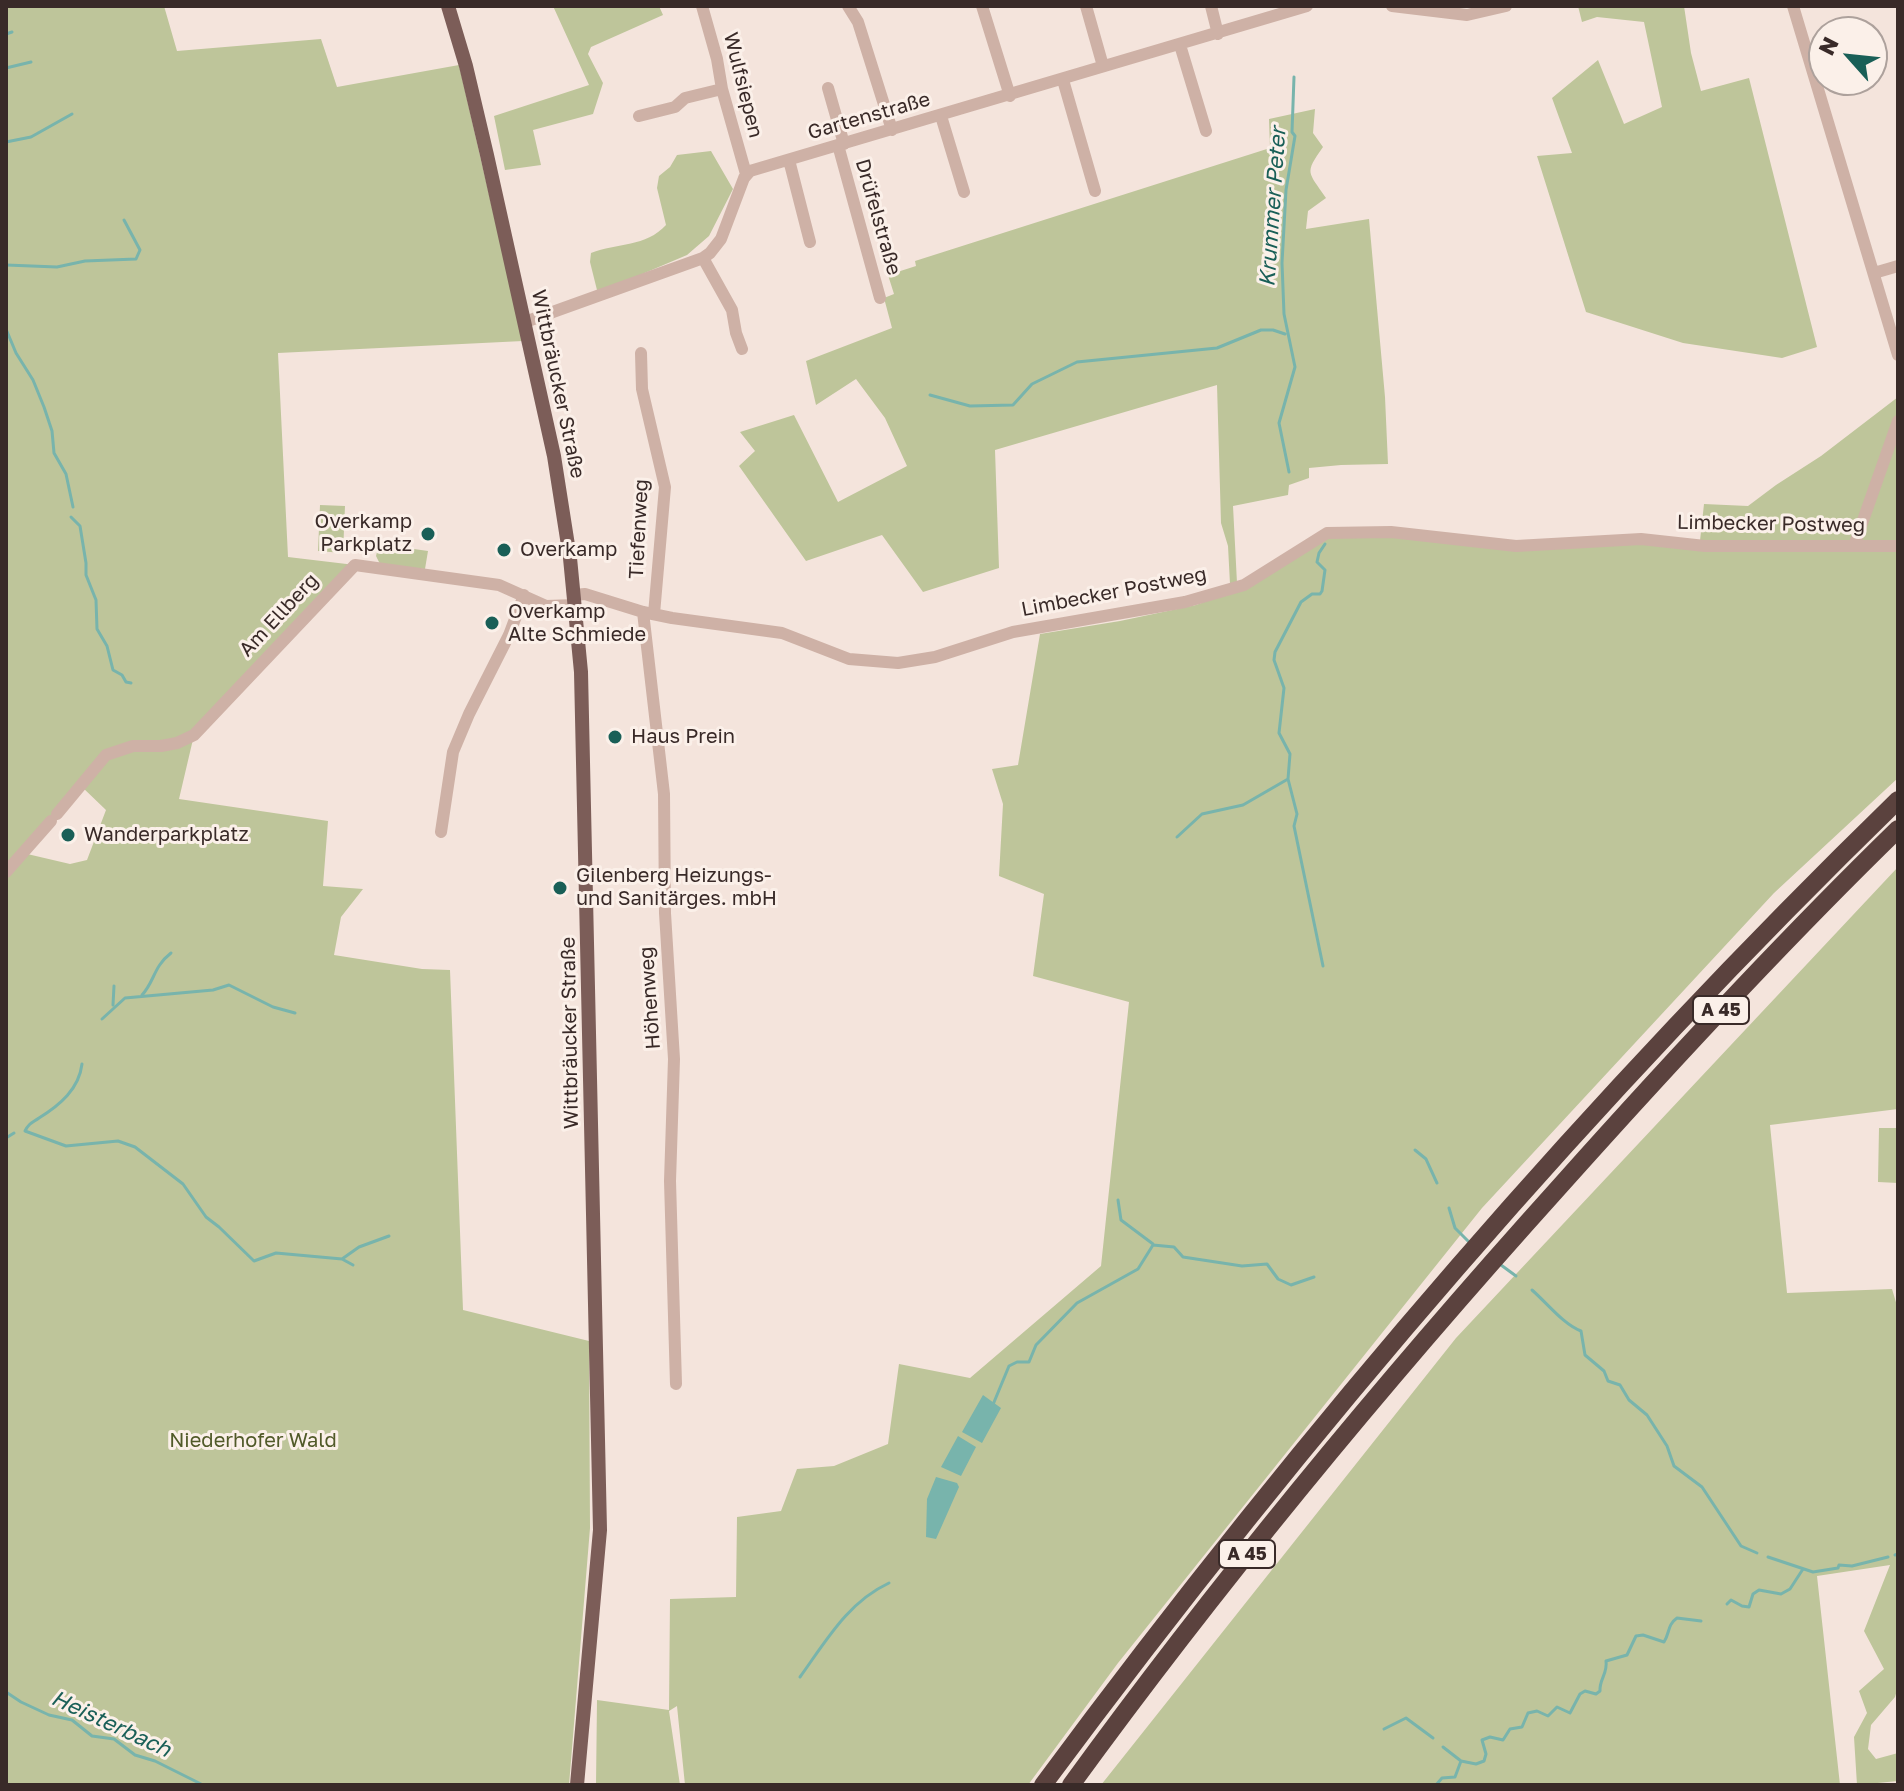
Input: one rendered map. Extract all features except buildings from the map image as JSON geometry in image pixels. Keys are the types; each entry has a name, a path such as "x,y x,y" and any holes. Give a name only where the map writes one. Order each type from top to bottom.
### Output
{"highway":[{"name":"A 45","path":"1043,1785 1208,1567 1415,1315 1543,1171 1745,953 1898,800"},
{"name":"A 45","path":"1071,1785 1258,1540 1433,1329 1702,1030 1898,829"}],"main road":[{"name":"Wittbräucker Straße","path":"448,6 466,66 525,322 559,484 575,600 584,758 600,1530 577,1785"}],"street":[{"name":"Wulfsiepen","path":"702,6 746,174"},
{"path":"848,6 858,22 892,130"},
{"path":"982,6 1010,96"},
{"path":"1086,6 1103,66"},
{"path":"1211,6 1218,34"},
{"name":"Gartenstraße","path":"746,174 1218,34 1276,11 1307,6"},
{"path":"1392,6 1467,15 1506,6"},
{"path":"1793,6 1898,355"},
{"path":"1180,45 1206,131"},
{"path":"1063,80 1095,191"},
{"name":"Drüfelstraße","path":"828,88 880,298"},
{"path":"639,116 675,107 685,98 722,89"},
{"path":"941,116 964,192"},
{"path":"789,160 810,242"},
{"path":"525,322 703,258 721,239 746,174"},
{"path":"703,258 732,310 742,349"},
{"path":"1874,273 1898,266"},
{"name":"Tiefenweg","path":"641,353 642,389 665,487 648,613"},
{"path":"1854,546 1898,421"},
{"name":"Limbecker Postweg","path":"575,600 585,594 648,613 731,628 768,630 849,659 898,663 935,657 1013,632 1185,602 1244,585 1327,533 1391,532 1516,546 1641,539 1705,546 1898,546"},
{"name":"Am Ellberg","path":"6,872 106,755 133,746 177,743 194,735 355,565 499,585 546,606 575,600"},
{"path":"441,832 453,752 509,635 524,595"},
{"name":"Höhenweg","path":"648,613 664,794 665,913 674,1059 670,1181 676,1384"}],"green space":[{"name":"Niederhofer Wald","path":"6,6 164,6 177,51 321,39 337,87 459,65 523,341 278,353 288,557 355,565 194,735 179,799 328,821 323,886 363,889 341,917 334,955 422,969 450,970 463,1310 589,1341 590,1528 569,1785 6,1783","holes":["81,786 106,810 87,860 70,864 23,853"]},
{"path":"553,6 659,6 663,15 591,47 588,54 603,83 593,114 533,130 541,165 505,170 494,116 589,85"},
{"path":"1578,6 1684,6 1701,91 1749,78 1817,347 1782,358 1683,343 1586,312 1537,156 1572,153 1552,98 1598,60 1624,124 1662,107 1644,22 1597,17 1582,22"},
{"path":"1315,109 1313,133 1323,147 1311,172 1326,198 1308,211 1306,229 1369,219 1388,464 1309,468 1309,478 1289,485 1288,495 1233,506 1237,583 1230,584 1228,546 1221,523 1217,385 995,450 999,568 923,592 882,535 806,561 739,466 755,451 740,432 794,415 838,502 907,466 885,418 856,379 816,405 806,361 892,328 884,298 894,294 888,275 916,266 915,261 1270,148 1269,119"},
{"path":"711,151 733,189 709,236 687,255 607,289 597,290 590,262 591,253 640,241 658,232 666,225 657,188 659,176 670,167 677,155"},
{"path":"1898,397 1898,778 1774,893 1482,1208 1118,1663 1028,1785 685,1785 677,1706 669,1711 680,1785 596,1785 597,1700 669,1710 670,1599 736,1597 737,1517 781,1511 797,1469 834,1466 888,1444 899,1364 970,1378 1101,1266 1129,1002 1033,976 1044,894 999,876 1003,804 992,769 1018,765 1040,634 1196,605 1246,586 1328,534 1390,534 1513,551 1641,544 1699,550 1704,504 1748,506 1821,456"},
{"path":"320,505 345,506 343,553 318,551"},
{"path":"379,544 428,551 425,569 381,566 376,556"},
{"path":"1898,867 1898,1109 1770,1125 1787,1293 1892,1289 1898,1309 1898,1687 1895,1697 1871,1725 1868,1749 1876,1759 1898,1753 1898,1781 1857,1785 1854,1737 1867,1713 1859,1691 1884,1669 1864,1631 1890,1565 1817,1576 1840,1785 1101,1785 1456,1338"},
{"path":"1879,1128 1898,1128 1898,1183 1878,1182"}],"water":[{"path":"983,1395 1001,1408 982,1443 962,1432"},
{"path":"958,1436 976,1447 961,1476 941,1467"},
{"path":"936,1477 957,1483 959,1487 936,1539 926,1537 927,1499"}],"waterway":[{"path":"6,34 12,32"},
{"path":"6,68 31,62"},
{"name":"Krummer Peter","path":"1289,472 1279,423 1295,367 1284,314 1282,263 1286,190 1295,136 1292,132 1294,77"},
{"path":"6,142 31,137 72,114"},
{"path":"6,265 57,267 85,261 136,259 140,250 124,220"},
{"path":"6,329 44,407 52,431 54,453 66,474 73,507"},
{"path":"930,395 970,406 1013,405 1032,384 1077,362 1217,348 1261,330 1285,334"},
{"path":"71,517 80,526 86,575 96,600 97,629 107,646 113,670 131,683"},
{"name":"Krummer Peter","path":"1323,966 1294,826 1297,814 1288,779 1290,754 1279,733 1284,688 1274,660 1275,652 1301,602 1322,591 1325,570 1317,562 1325,544"},
{"path":"1177,837 1202,814 1243,805 1288,779"},
{"path":"142,995 171,953"},
{"path":"102,1019 125,998 213,990 229,985 273,1007 295,1013"},
{"path":"113,1005 114,986"},
{"path":"82,1064 77,1081 67,1096 25,1131 66,1146 118,1141 135,1147 183,1184 206,1217 254,1261 276,1253 342,1259 359,1247 389,1236"},
{"path":"6,1138 14,1133"},
{"path":"1415,1150 1426,1159 1437,1183"},
{"path":"1118,1200 1121,1220 1153,1244"},
{"path":"1449,1208 1455,1228 1469,1242"},
{"path":"992,1407 1009,1366 1029,1362 1036,1345 1077,1303 1138,1269 1153,1245 1174,1247 1183,1257 1242,1266 1267,1264 1278,1279 1291,1285 1314,1277"},
{"path":"342,1259 353,1265"},
{"path":"1501,1265 1516,1276"},
{"path":"1532,1290 1562,1319 1581,1331 1585,1355 1604,1371 1608,1381 1620,1385 1629,1400 1647,1415 1667,1446 1674,1466 1702,1487 1741,1546 1757,1553"},
{"path":"1768,1557 1813,1572 1888,1557"},
{"path":"1727,1604 1731,1600 1749,1607 1753,1594 1759,1590 1781,1594 1790,1589 1803,1569"},
{"path":"800,1677 850,1612 874,1591 889,1583"},
{"path":"1436,1785 1442,1778 1455,1777 1461,1761 1476,1764 1484,1761 1486,1754 1482,1740 1490,1737 1503,1740 1510,1729 1522,1727 1528,1713 1537,1711 1548,1716 1557,1707 1570,1713 1580,1694 1585,1691 1596,1694 1600,1691 1606,1661 1627,1655 1636,1636 1643,1635 1664,1642 1677,1618 1701,1621"},
{"name":"Heisterbach","path":"6,1692 49,1715 72,1720 92,1736 114,1739 135,1755 155,1761 203,1785"},
{"path":"1384,1729 1406,1718 1433,1738"},
{"path":"1443,1747 1461,1761"}],"place":[{"name":"Overkamp Parkplatz","path":"428,534"},
{"name":"Overkamp","path":"504,550"},
{"name":"Overkamp Alte Schmiede","path":"492,623"},
{"name":"Haus Prein","path":"615,737"},
{"name":"Wanderparkplatz","path":"68,835"},
{"name":"Gilenberg Heizungs- und Sanitärges. mbH","path":"560,888"}]}
